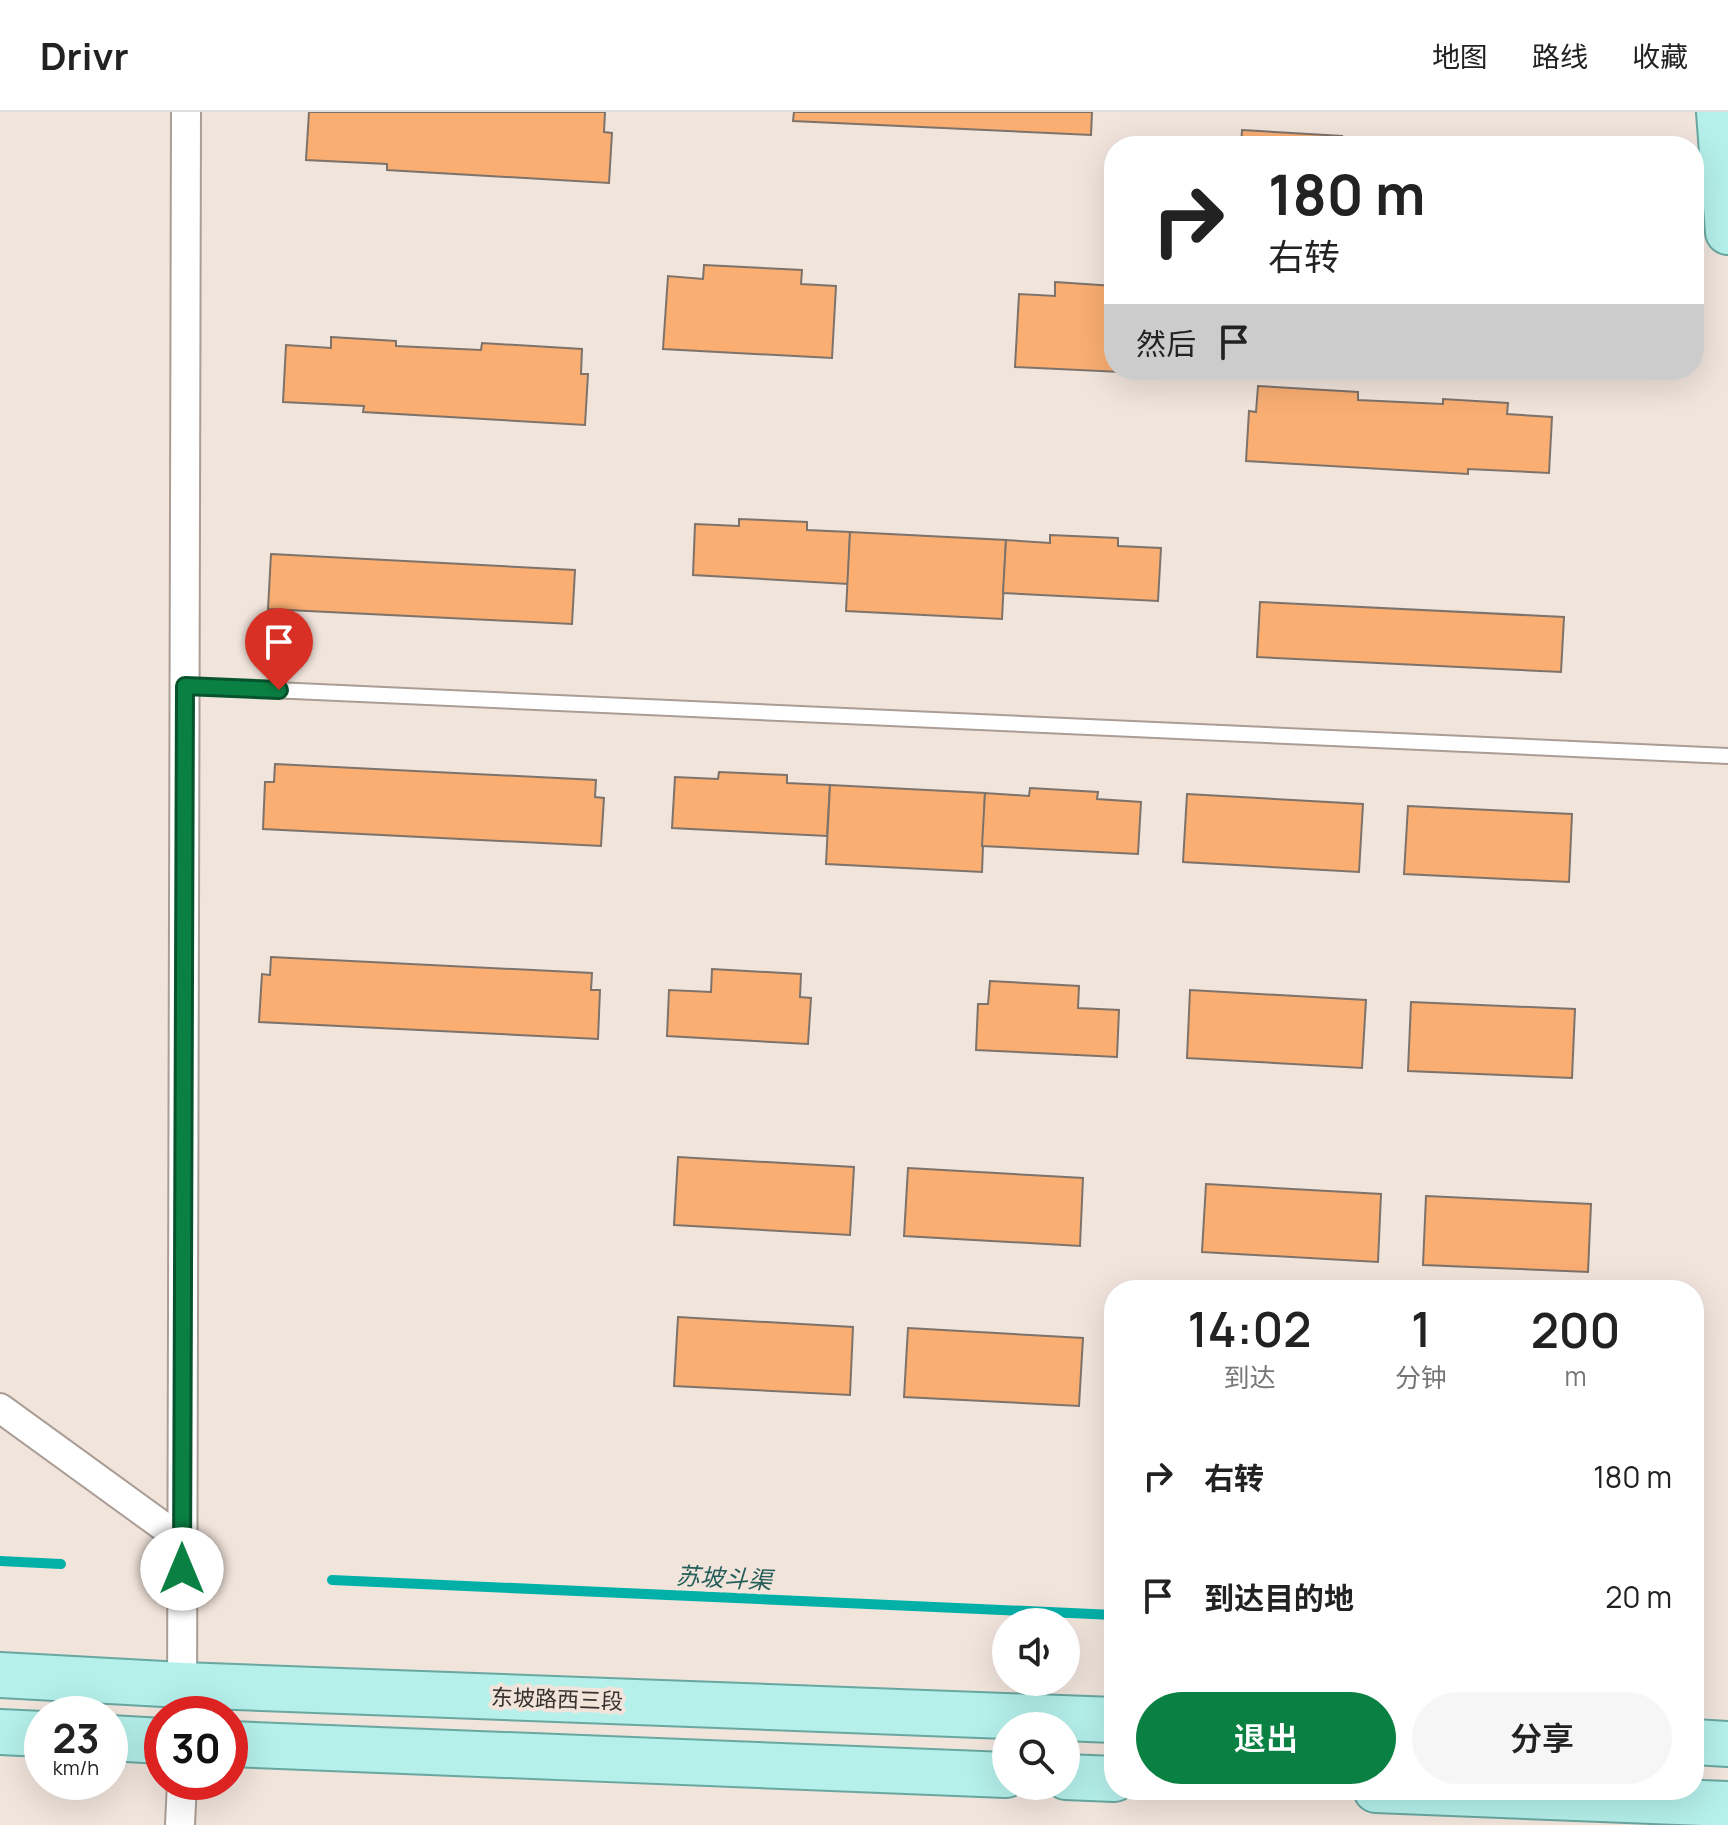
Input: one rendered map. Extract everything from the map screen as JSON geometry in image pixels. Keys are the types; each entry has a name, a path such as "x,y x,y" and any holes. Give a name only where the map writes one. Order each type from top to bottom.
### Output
{"main road":[{"path":"1719,112 1728,232"},
{"name":"东坡路西三段","path":"0,1675 159,1696"},
{"name":"东坡路西三段","path":"248,1700 1104,1720"},
{"path":"0,1732 24,1733"},
{"path":"1704,1743 1728,1744"},
{"path":"248,1745 992,1774"},
{"path":"1080,1778 1104,1779"},
{"path":"1627,1800 1728,1804"}],"street":[{"path":"182,1696 186,112"},
{"path":"0,1408 182,1540"},
{"path":"180,1825 181,1800"}],"lane":[{"path":"185,686 1728,756"}],"building":[{"path":"309,112 605,112 604,132 612,133 609,183 387,170 387,164 306,160"},
{"path":"794,112 1092,112 1091,135 793,121"},
{"path":"1242,130 1342,136 1242,136"},
{"path":"704,265 802,270 801,284 836,286 832,358 663,349 668,276 703,279"},
{"path":"1055,282 1104,285 1104,371 1015,367 1019,294 1055,296"},
{"path":"331,337 396,341 396,346 481,350 482,343 582,349 581,374 588,374 585,425 363,412 364,406 283,402 286,345 331,348"},
{"path":"1258,386 1358,392 1358,400 1443,404 1443,399 1508,403 1507,414 1552,417 1549,473 1468,469 1468,474 1246,461 1249,411 1256,412"},
{"path":"739,519 807,522 807,530 850,532 848,584 693,575 695,524 739,526"},
{"path":"850,532 1006,540 1002,619 846,611"},
{"path":"1050,535 1118,538 1118,546 1161,548 1158,601 1003,593 1006,540 1050,543"},
{"path":"271,554 575,570 572,624 268,609"},
{"path":"1260,602 1564,617 1561,672 1257,657"},
{"path":"275,764 596,780 595,797 604,798 601,846 263,829 265,782 274,782"},
{"path":"719,772 787,775 787,783 830,785 827,836 672,828 675,777 718,779"},
{"path":"830,785 985,793 982,872 826,864"},
{"path":"1030,788 1098,792 1097,799 1141,802 1138,854 982,846 985,793 1029,796"},
{"path":"1187,794 1363,804 1359,872 1183,862"},
{"path":"1408,806 1572,814 1569,882 1404,874"},
{"path":"271,957 592,973 591,990 600,990 598,1039 259,1022 262,974 270,975"},
{"path":"712,969 801,974 800,997 811,998 808,1044 667,1036 669,990 711,992"},
{"path":"990,981 1079,986 1078,1008 1119,1010 1117,1057 976,1050 978,1004 988,1004"},
{"path":"1190,990 1366,1000 1362,1068 1187,1058"},
{"path":"1411,1002 1575,1009 1572,1078 1408,1071"},
{"path":"678,1157 854,1167 850,1235 674,1225"},
{"path":"908,1168 1083,1178 1080,1246 904,1236"},
{"path":"1206,1184 1381,1194 1378,1262 1202,1252"},
{"path":"1426,1196 1591,1204 1588,1272 1423,1265"},
{"path":"678,1317 853,1327 850,1395 674,1386"},
{"path":"908,1328 1083,1338 1079,1406 904,1397"}],"waterway":[{"name":"苏坡斗渠","path":"0,1561 61,1564"},
{"name":"苏坡斗渠","path":"332,1580 1104,1615"}],"route":[{"path":"182,1569 185,686 279,690"}]}
